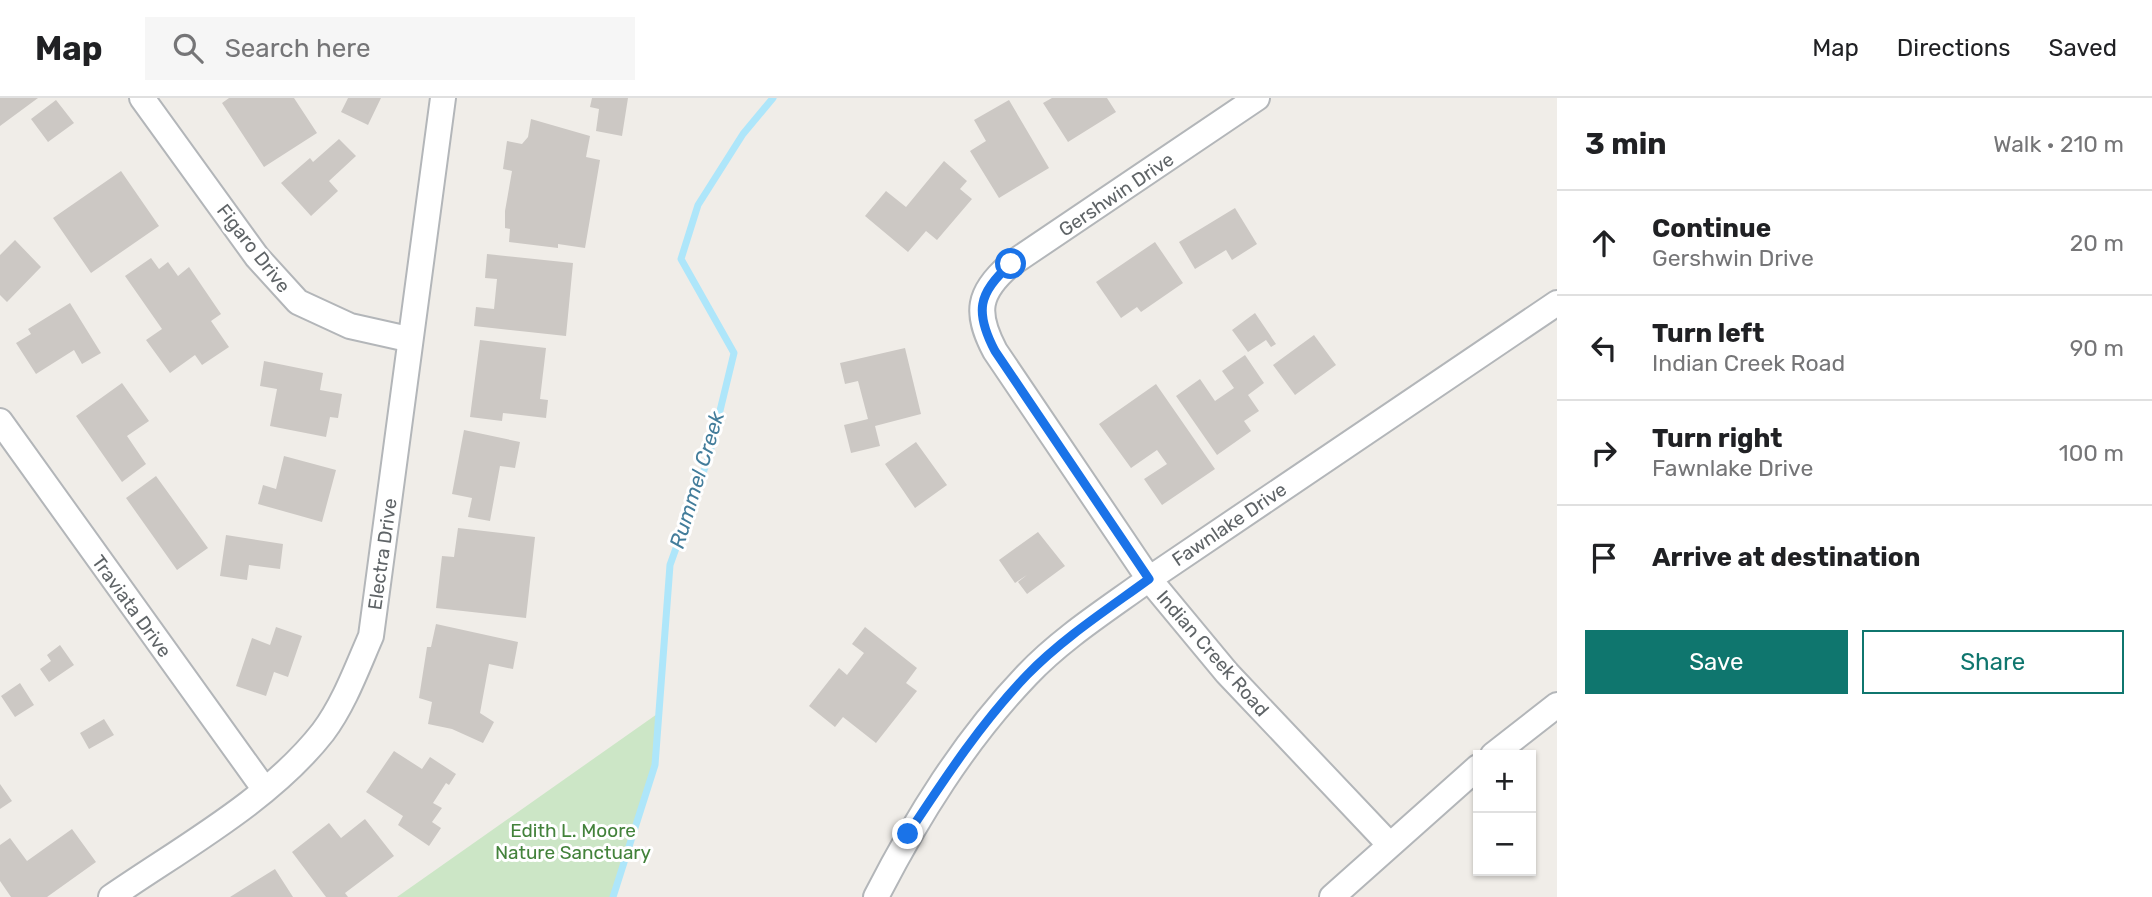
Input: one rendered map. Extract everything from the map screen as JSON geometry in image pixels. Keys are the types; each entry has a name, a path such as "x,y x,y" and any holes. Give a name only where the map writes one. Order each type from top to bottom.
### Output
{"street":[{"name":"Figaro Drive","path":"142,98 257,257 298,302 350,326 408,339"},
{"name":"Electra Drive","path":"111,897 265,790 295,764 324,730 348,689 370,636 382,564 408,339 443,98"},
{"name":"Gershwin Drive","path":"984,298 996,277 1011,264 1257,98"},
{"name":"Indian Creek Road","path":"984,298 982,326 995,351 1149,579 1236,683 1389,844"},
{"name":"Fawnlake Drive","path":"876,897 908,834 958,759 1019,685 1086,625 1149,579 1557,303"},
{"name":"Traviata Drive","path":"0,421 265,790"},
{"path":"1499,750 1557,705"},
{"path":"1332,897 1473,771"},
{"path":"856,897 870,897"}],"green space":[{"name":"Edith L. Moore Nature Sanctuary","path":"660,712 655,765 613,897 397,897"}],"building":[{"path":"0,98 38,98 0,126"},
{"path":"229,98 294,98 317,133 264,167 222,103"},
{"path":"348,98 381,98 368,125 341,112"},
{"path":"592,98 628,98 622,136 596,131 599,109 590,107"},
{"path":"1052,98 1107,98 1116,112 1068,142 1043,103"},
{"path":"56,100 74,123 48,142 31,119"},
{"path":"1009,100 1049,168 999,198 970,151 986,141 974,120"},
{"path":"531,119 590,136 586,157 600,160 585,248 558,244 558,248 509,242 510,229 505,228 505,211 512,171 503,169 507,141 522,144 528,137"},
{"path":"339,139 356,156 329,181 338,191 311,216 281,183 310,158 313,162"},
{"path":"944,161 967,181 960,189 972,199 937,240 926,231 908,252 865,216 886,191 906,207"},
{"path":"121,171 159,226 91,273 53,218"},
{"path":"1235,208 1257,244 1232,260 1226,250 1195,269 1179,242"},
{"path":"15,240 41,267 7,302 0,295 0,255"},
{"path":"1155,242 1183,283 1141,312 1137,307 1121,318 1096,282"},
{"path":"487,254 573,263 566,336 474,326 476,307 494,309 497,279 485,278"},
{"path":"151,258 159,269 168,262 178,276 189,267 221,314 211,321 229,347 202,365 195,355 170,373 146,340 162,329 125,276"},
{"path":"70,303 101,353 82,364 74,350 36,374 16,343 31,334 28,329"},
{"path":"1255,313 1276,344 1271,347 1266,340 1248,352 1232,330"},
{"path":"1314,335 1336,365 1295,395 1273,365"},
{"path":"480,340 546,348 540,399 548,400 546,418 503,413 502,421 470,417"},
{"path":"905,348 921,414 875,426 880,446 851,453 844,425 868,419 858,381 845,384 840,363"},
{"path":"1245,355 1264,383 1248,395 1259,411 1244,421 1251,431 1217,455 1176,396 1200,379 1215,401 1234,388 1222,371"},
{"path":"264,361 323,373 320,390 342,394 338,418 330,417 326,437 270,426 277,389 260,386"},
{"path":"122,383 149,421 127,436 146,464 122,482 76,416"},
{"path":"1156,384 1215,469 1162,505 1144,479 1167,464 1157,450 1131,468 1099,424"},
{"path":"464,430 520,442 515,468 500,466 490,521 468,517 472,498 452,494"},
{"path":"916,442 947,485 915,508 885,464"},
{"path":"284,456 336,470 322,522 258,504 263,485 276,489"},
{"path":"156,476 208,548 177,570 126,498"},
{"path":"458,528 535,537 526,618 436,608 442,556 454,557"},
{"path":"1038,532 1065,566 1027,594 1018,582 1027,575 1015,583 999,560"},
{"path":"226,535 283,544 280,569 249,565 247,580 220,576"},
{"path":"436,624 518,642 513,669 489,664 480,713 494,722 483,743 452,729 428,724 432,702 419,698 427,647 431,647"},
{"path":"276,627 302,636 288,677 274,672 266,696 236,686 252,638 270,645"},
{"path":"865,627 917,668 906,683 917,691 876,743 843,717 835,727 809,706 839,668 847,675 864,653 852,644"},
{"path":"60,645 74,665 49,682 40,669 51,661 47,655"},
{"path":"20,683 34,705 15,717 1,696"},
{"path":"104,719 114,735 89,749 80,733"},
{"path":"394,751 422,769 430,757 456,774 449,785 446,783 433,803 442,808 432,822 441,828 429,846 398,825 403,816 366,792"},
{"path":"0,784 12,801 0,809"},
{"path":"365,819 394,856 345,893 348,897 326,897 292,852 329,823 341,838"},
{"path":"72,829 96,862 47,897 11,897 0,881 0,845 10,838 27,861"},
{"path":"275,869 293,897 230,897"}],"waterway":[{"name":"Rummel Creek","path":"613,897 655,765 670,565 709,456 734,353 681,259 698,205 743,134 773,98"}],"route":[{"path":"908,834 965,748 1028,674 1086,625 1149,579 995,351 982,326 984,298 996,277 1011,264"}]}
